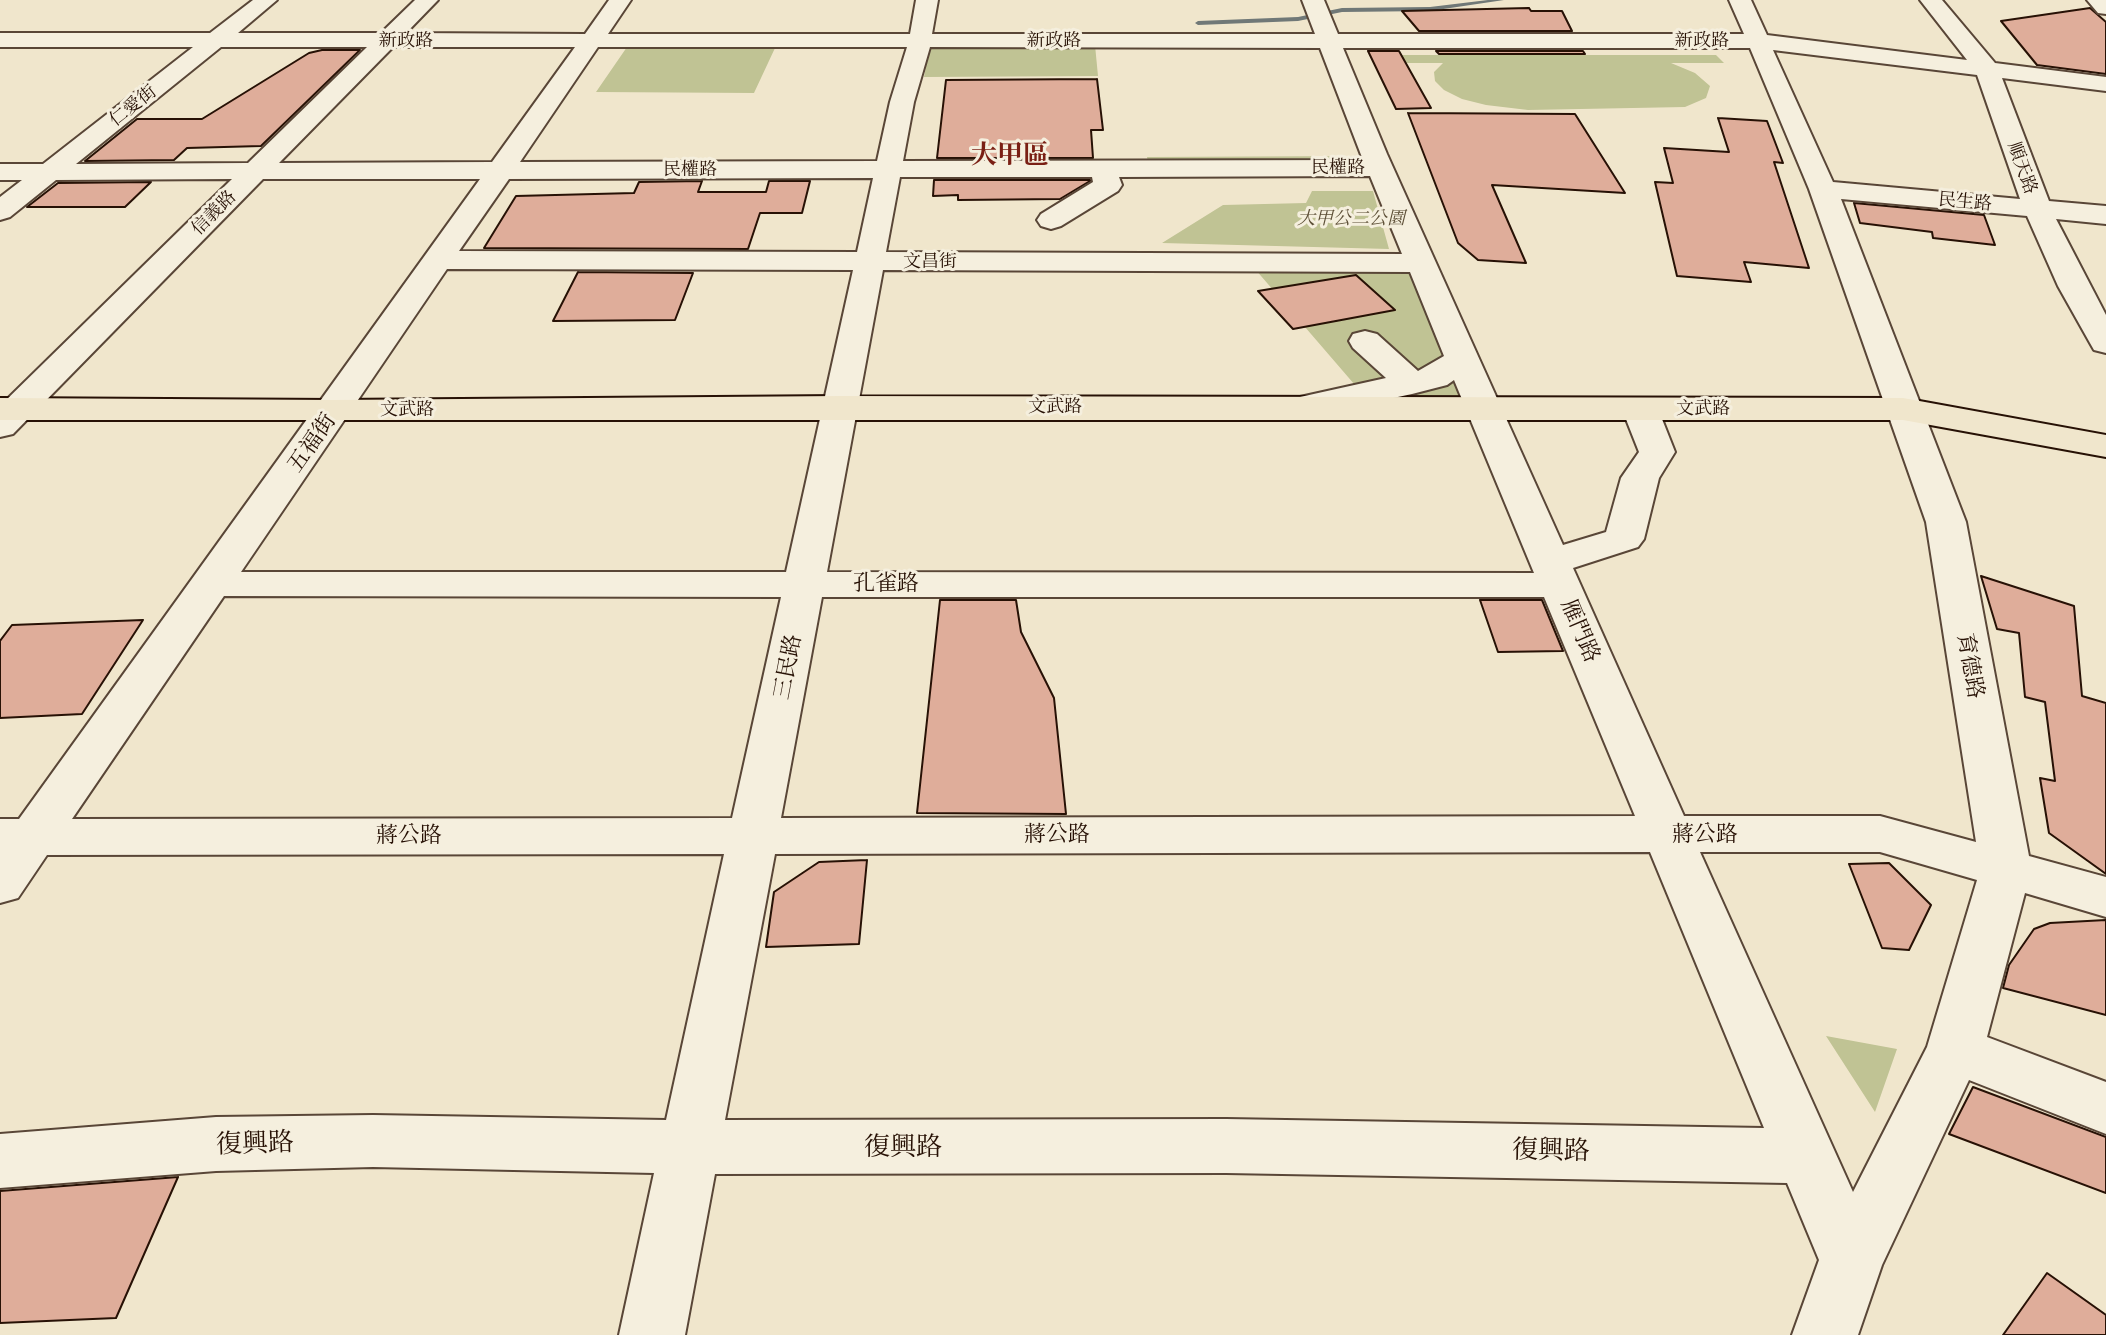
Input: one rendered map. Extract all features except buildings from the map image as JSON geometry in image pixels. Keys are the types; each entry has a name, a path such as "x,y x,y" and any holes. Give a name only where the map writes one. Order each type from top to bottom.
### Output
{"main road":[{"name":"文武路","path":"6,415 840,407 1903,409 2106,446"}],"street":[{"name":"仁愛街","path":"0,211 266,0"},
{"name":"信義路","path":"6,415 427,0"},
{"name":"五福街","path":"0,884 17,837 212,584 620,0"},
{"name":"三民路","path":"652,1335 902,102 920,41 927,0"},
{"name":"雁門路","path":"1313,0 1377,161 1851,1260"},
{"name":"育德路","path":"1740,0 1823,189 1946,522 2006,869 1955,1049 1851,1260 1825,1335"},
{"name":"順天路","path":"1931,0 1987,69 2037,208 2073,286 2106,343"},
{"path":"2098,0 2106,8"},
{"name":"新政路","path":"0,40 1759,41 2106,84"},
{"name":"民權路","path":"0,161 57,166 1377,161"},
{"path":"1051,220 1108,185 1122,164"},
{"name":"民權路","path":"0,172 57,166"},
{"name":"民生路","path":"1823,189 2106,215"},
{"name":"文昌街","path":"440,260 1421,263"},
{"path":"1365,341 1412,384"},
{"path":"1294,408 1435,378 1462,359"},
{"name":"孔雀路","path":"212,584 804,584 1555,574 1624,539 1640,478 1657,452 1640,409"},
{"name":"蔣公路","path":"17,837 1880,834 2106,897"},
{"path":"1955,1049 2106,1108"},
{"name":"復興路","path":"0,1161 232,1144 373,1141 690,1147 1226,1146 1806,1156"}],"green space":[{"path":"930,45 1095,45 1098,76 924,77"},
{"path":"627,47 775,48 754,93 596,92"},
{"path":"1388,55 1716,55 1724,63 1671,63 1695,73 1710,86 1706,98 1685,107 1528,110 1462,99 1444,90 1435,81 1434,72 1443,63 1392,63"},
{"path":"1364,156 1368,164 1149,166 1147,157"},
{"name":"大甲公二公園","path":"1312,191 1373,191 1389,249 1162,243 1223,205 1306,203"},
{"path":"1255,269 1421,270 1475,396 1367,399"},
{"path":"1826,1036 1897,1049 1875,1112"}],"waterway":[{"path":"1198,23 1298,19 1342,10 1430,9 1501,0"}],"district":[{"name":"大甲區","path":"1010,155"}]}
